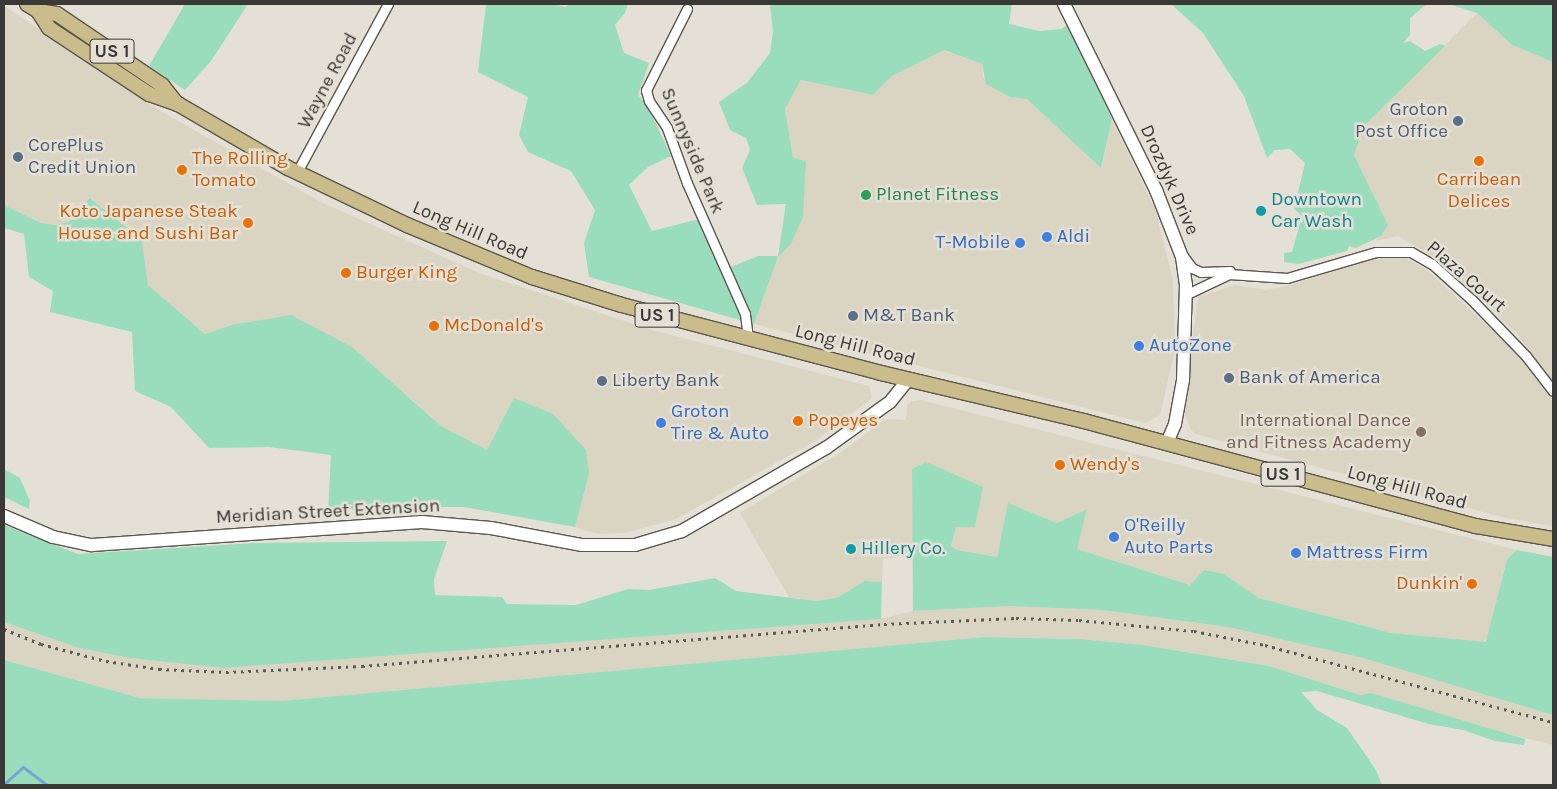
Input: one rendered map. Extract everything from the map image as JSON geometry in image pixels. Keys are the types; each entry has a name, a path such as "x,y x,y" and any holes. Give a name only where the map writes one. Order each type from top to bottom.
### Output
{"main road":[{"name":"Long Hill Road","path":"36,6 57,14 162,85 178,104 297,172 407,225 532,277 622,306 908,380 1167,443 1476,526 1553,540"}],"street":[{"name":"Wayne Road","path":"297,172 388,4"},
{"name":"Drozdyk Drive","path":"1064,4 1156,190 1181,254 1185,294 1183,380 1175,424 1167,443"},
{"name":"Sunnyside Park","path":"687,9 646,90 649,101 667,128 687,183 742,306 748,338"},
{"name":"Plaza Court","path":"1181,254 1192,268 1201,272 1243,273 1287,278 1376,252 1411,252 1432,264 1472,300 1526,356 1553,391"},
{"name":"Plaza Court","path":"1185,294 1218,278 1243,273"},
{"name":"Meridian Street Extension","path":"4,516 53,537 92,545 422,522 491,528 582,545 635,545 682,531 826,448 890,402 908,380"}],"shaded area":[{"path":"4,6 159,110 319,201 479,273 652,330 869,386 872,398 817,440 676,519 624,533 598,534 575,527 589,474 514,399 487,450 441,426 404,392 231,325 205,334 148,285 142,240 91,198 68,222 55,225 41,223 4,205"},
{"path":"1477,13 1512,45 1553,62 1553,382 1517,334 1441,261 1398,236 1376,241 1388,225 1354,155 1364,126"},
{"path":"943,50 982,64 983,77 1010,97 1027,99 1102,167 1112,119 1155,209 1173,280 1175,350 1160,415 1145,423 754,324 778,257 791,244 793,158 785,108 801,80 873,95 892,76"},
{"path":"1386,254 1401,255 1427,270 1529,364 1553,401 1553,526 1505,518 1196,434 1191,430 1184,411 1198,297 1235,285 1266,290 1287,286"},
{"path":"921,400 1517,550 1507,559 1489,636 1481,643 1391,633 1259,598 1224,574 1190,585 1077,549 1087,509 1057,523 1008,503 997,557 957,550 951,546 956,527 975,526 983,487 912,469 913,555 883,559 882,582 864,581 839,597 817,601 789,597 740,513 840,453 886,419 906,420 907,405 912,401"},
{"path":"1011,606 1102,610 1228,627 1363,658 1553,715 1553,745 1462,722 1371,693 1360,695 1269,666 1143,645 1080,639 984,637 282,701 140,698 4,660 4,622 79,648 130,658 224,668 881,619 913,611"}],"green space":[{"path":"185,4 248,4 211,61 185,90 149,66"},
{"path":"486,4 554,4 565,7 570,4 628,4 625,13 615,25 624,53 649,63 638,95 648,107 671,156 648,167 629,185 652,231 707,217 731,267 758,256 778,256 786,204 757,205 742,168 750,150 746,138 730,130 719,102 747,83 770,53 773,32 770,4 1012,4 1009,24 1039,31 1061,29 1069,24 1112,119 1101,168 1027,99 1010,97 986,84 982,64 944,50 892,76 873,95 801,80 785,109 793,158 806,161 803,217 791,244 778,257 754,324 589,277 584,243 595,210 571,171 528,152 519,135 528,97 478,72"},
{"path":"1171,4 1427,4 1410,18 1410,35 1403,43 1410,41 1425,51 1440,44 1445,46 1364,126 1354,155 1388,225 1381,236 1356,248 1349,246 1347,251 1298,264 1284,262 1284,253 1292,252 1302,216 1294,209 1305,163 1290,149 1275,150 1267,158 1244,96 1203,33"},
{"path":"1448,4 1553,4 1553,62 1512,45 1477,13"},
{"path":"90,198 142,240 148,285 205,334 231,325 291,315 352,347 441,426 487,450 514,398 553,414 586,450 589,474 575,527 464,507 370,507 328,513 331,455 269,447 209,448 171,407 135,391 132,332 50,312 53,291 29,277 24,234 4,228 4,205 41,223 55,225 68,222"},
{"path":"926,462 983,487 975,527 956,527 951,546 957,550 997,557 1008,503 1057,523 1087,509 1077,549 1190,585 1204,570 1224,574 1259,598 1391,633 1486,642 1507,559 1517,550 1553,557 1553,715 1363,658 1228,627 1102,610 1011,606 913,611 912,469"},
{"path":"4,469 20,478 30,501 29,509 4,497"},
{"path":"4,525 78,554 255,543 447,541 434,579 435,595 502,597 507,604 576,605 628,589 649,590 715,578 736,591 817,601 839,597 864,581 882,582 881,619 224,668 130,658 79,648 4,622"},
{"path":"984,637 1080,639 1143,645 1269,666 1360,695 1371,693 1525,739 1524,745 1495,741 1463,730 1429,724 1317,691 1301,692 1317,710 1347,728 1376,770 1382,785 4,785 4,660 140,698 282,701"}],"waterway":[{"path":"4,784 23,767 47,785"}],"railway":[{"path":"4,629 41,644 106,661 159,669 226,672 362,666 884,624 1016,618 1079,620 1194,631 1265,645 1553,722"}],"place":[{"name":"Groton Post Office","path":"1458,121"},
{"name":"CorePlus Credit Union","path":"18,157"},
{"name":"Carribean Delices","path":"1479,161"},
{"name":"The Rolling Tomato","path":"182,170"},
{"name":"Planet Fitness","path":"866,195"},
{"name":"Downtown Car Wash","path":"1261,211"},
{"name":"Koto Japanese Steak House and Sushi Bar","path":"248,223"},
{"name":"Aldi","path":"1047,237"},
{"name":"T-Mobile","path":"1020,243"},
{"name":"Burger King","path":"346,273"},
{"name":"M&T Bank","path":"853,316"},
{"name":"McDonald's","path":"434,326"},
{"name":"AutoZone","path":"1139,346"},
{"name":"Bank of America","path":"1229,378"},
{"name":"Liberty Bank","path":"602,381"},
{"name":"Popeyes","path":"798,421"},
{"name":"Groton Tire & Auto","path":"661,423"},
{"name":"International Dance and Fitness Academy","path":"1421,432"},
{"name":"Wendy's","path":"1060,465"},
{"name":"O'Reilly Auto Parts","path":"1114,537"},
{"name":"Hillery Co.","path":"851,549"},
{"name":"Mattress Firm","path":"1296,553"},
{"name":"Dunkin'","path":"1472,584"}]}
